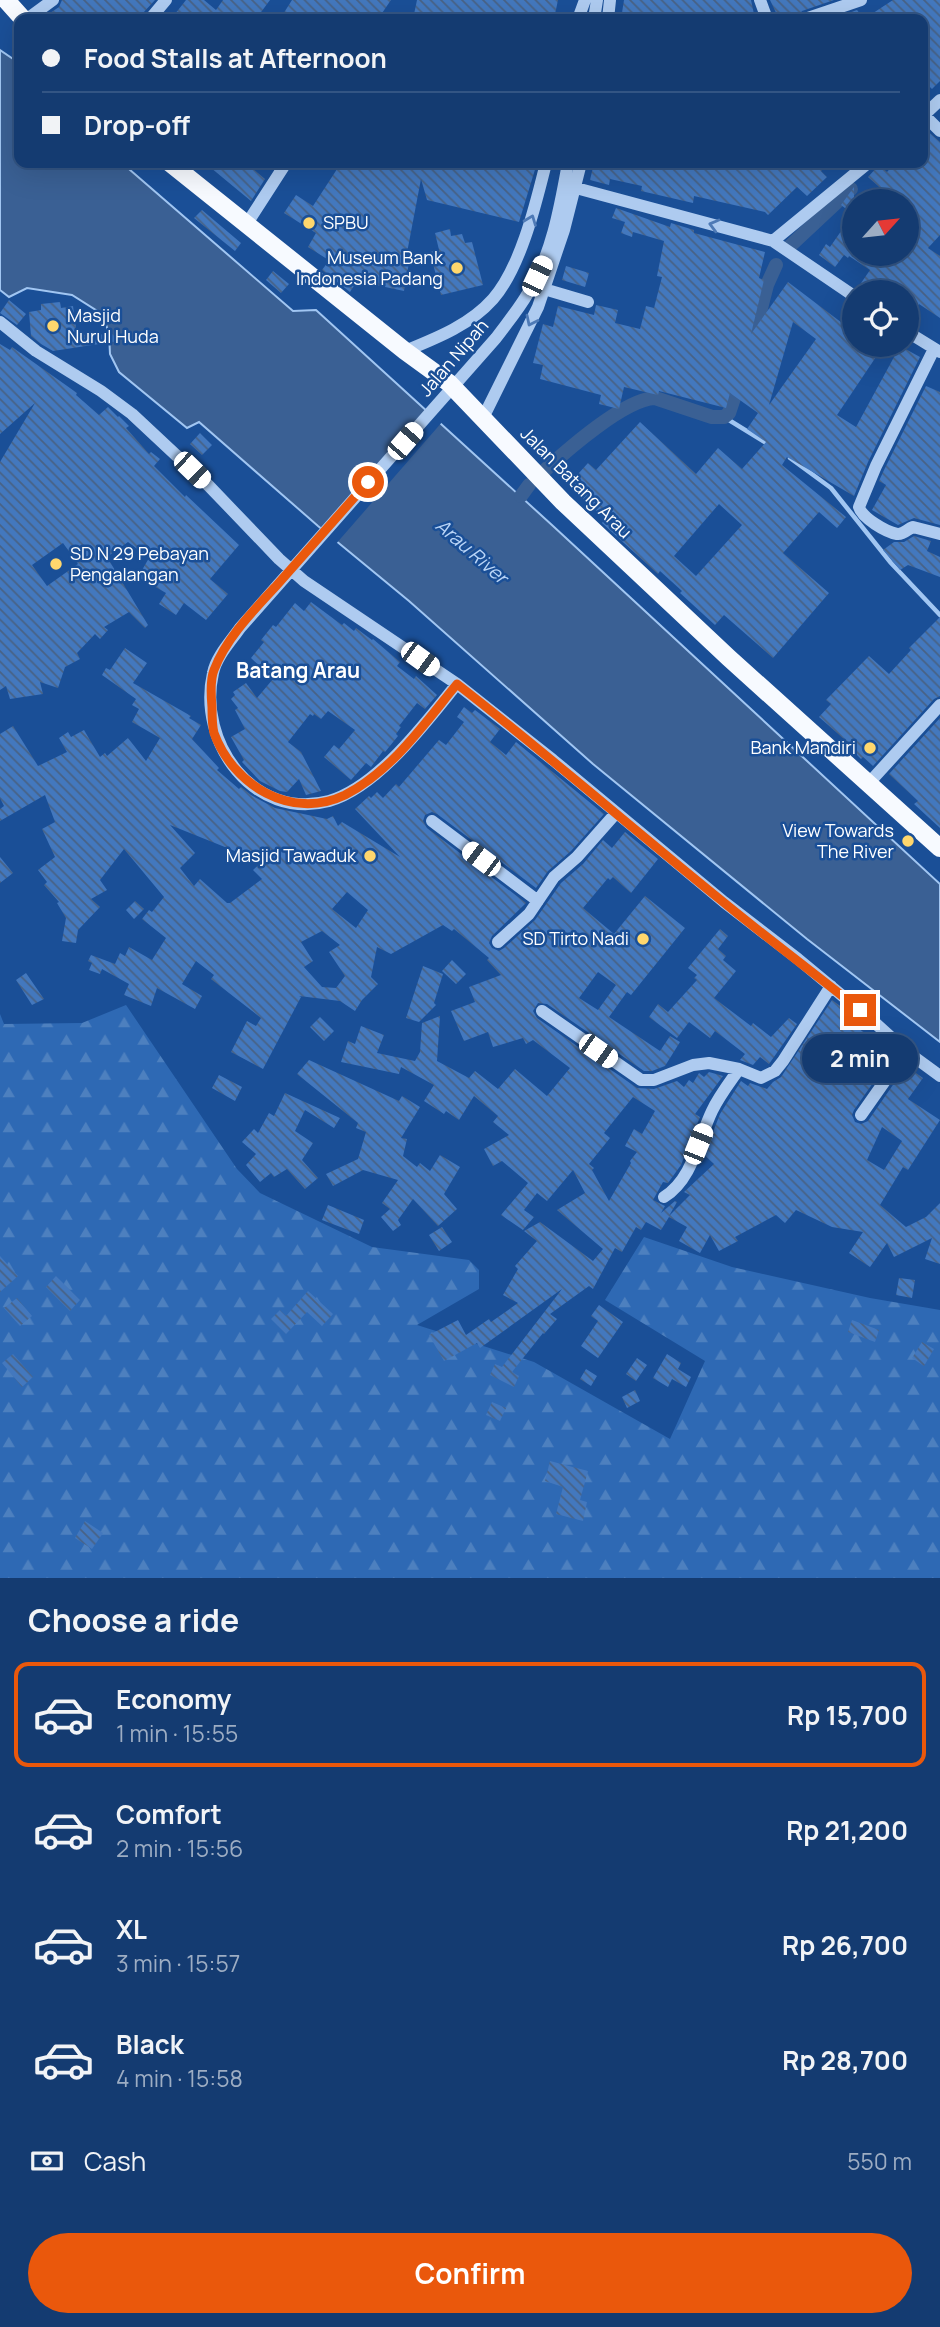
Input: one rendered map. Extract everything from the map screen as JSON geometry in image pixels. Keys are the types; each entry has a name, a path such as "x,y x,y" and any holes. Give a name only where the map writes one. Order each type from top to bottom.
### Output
{"main road":[{"path":"6,0 20,14"},
{"name":"Jalan Batang Arau","path":"176,168 449,383 563,502 868,785 940,848"}],"street":[{"path":"32,14 53,0"},
{"path":"154,14 166,0"},
{"path":"820,14 861,0"},
{"path":"246,225 283,168"},
{"name":"Jalan Nipah","path":"405,351 444,336 480,312 495,297 516,259 535,211 545,168"},
{"name":"Jalan Nipah","path":"457,684 408,742 377,773 346,794 329,801 300,805 272,798 244,779 225,755 213,730 213,672 246,620 496,338 529,293 544,259 558,214 567,168"},
{"path":"483,418 538,307 580,168"},
{"path":"773,241 862,168"},
{"path":"576,188 773,241 842,288"},
{"path":"544,289 588,302"},
{"path":"0,322 36,351 101,391 132,414 304,581 457,684 940,1076"},
{"path":"919,339 937,351 876,466 859,507 865,517 897,534 913,527 940,534"},
{"path":"868,785 940,705"},
{"path":"498,942 529,914 554,877 599,834 616,813"},
{"path":"432,821 538,901"},
{"path":"542,1011 641,1080 654,1080 701,1063 722,1064 761,1078 775,1071 831,986"},
{"path":"861,1115 906,1051"},
{"path":"664,1197 683,1180 712,1111 739,1069"}],"green space":[{"path":"126,1005 237,1169 260,1193 372,1247 469,1260 479,1270 479,1289 417,1325 534,1362 670,1439 705,1361 605,1300 644,1237 732,1267 870,1298 940,1310 940,1578 0,1578 0,1014 4,1024 82,1023"}],"water":[{"name":"Arau River","path":"0,50 14,60 14,168 128,168 293,311 316,310 940,884 940,1042 807,939 593,764 409,601 199,422 187,428 119,372 110,354 109,333 102,314 72,295 27,288 9,297 0,290"}],"pier":[{"path":"428,407 443,421 335,545 318,531"}],"building":[{"path":"62,0 155,0 143,14 48,14 59,7"},
{"path":"186,0 204,0 216,10 223,0 270,0 260,14 175,14"},
{"path":"292,0 391,0 381,14 283,14"},
{"path":"417,0 558,0 555,14 414,14"},
{"path":"624,0 751,0 754,14 622,14"},
{"path":"770,0 834,0 800,14 777,14"},
{"path":"893,0 940,0 940,81 932,89 929,86 928,14 872,14"},
{"path":"928,131 940,142 940,235 928,248 940,256 940,318 919,304 919,280 863,280 870,270 864,266 919,266 919,189 882,189 868,177 876,168 882,168 887,172 891,168 928,168"},
{"path":"211,168 252,168 265,179 251,201"},
{"path":"338,168 535,168 519,222 427,200 421,179 406,258 410,257 404,291 357,281 350,292 322,270 328,262 327,259 308,247 316,233 284,213 296,195 313,206"},
{"path":"593,168 824,168 821,171 827,177 807,196 797,187 768,215 765,212 694,196 693,203 641,191 642,186 610,179 609,185 590,180"},
{"path":"616,208 670,227 671,223 694,230 694,233 765,252 759,278 764,280 751,334 788,282 842,323 842,357 876,357 837,415 856,427 894,357 920,357 854,496 787,457 782,465 846,517 837,528 819,512 783,553 829,593 773,658 724,615 715,625 660,571 658,574 602,523 605,519 568,485 588,463 596,470 640,422 696,474 718,448 742,469 766,442 747,429 758,413 730,393 726,408 659,391 658,395 624,387 619,409 599,404 601,395 540,379 543,365 533,363 543,324 553,327 558,306 594,315 596,305 618,310 615,323 640,329 646,306 654,308 662,277 657,276 664,241 633,232 632,237 621,233 625,222 612,218","holes":["793,322 816,339 769,405","719,504 742,525 696,576 674,556"]},
{"path":"202,210 241,243 235,251 194,218"},
{"name":"Museum Bank Indonesia Padang","path":"450,229 451,236 462,234 465,243 472,242 483,285 441,295 430,252 439,250 435,233"},
{"path":"842,230 842,258 835,267 819,255 826,244 830,247"},
{"path":"566,266 589,273 585,287 562,280"},
{"path":"273,271 289,284 281,293 266,280"},
{"path":"9,300 26,314 17,325 0,313"},
{"name":"Masjid Nurul Huda","path":"60,302 61,308 73,306 77,335 119,334 119,341 53,351 41,344 31,336 29,312 41,310 41,304"},
{"path":"0,344 10,350 12,347 77,393 76,395 99,415 108,407 119,416 149,454 151,452 160,459 154,466 239,545 210,579 228,594 206,620 184,603 176,615 159,604 166,593 138,577 149,558 128,542 107,557 148,625 145,628 129,612 104,627 108,630 100,639 95,634 77,653 80,659 65,667 58,688 40,682 43,694 10,699 6,686 0,690 0,462 35,403 0,434","holes":["63,543 78,564 47,586 32,565"]},
{"path":"926,386 940,392 940,525 914,518 898,525 872,510 886,485 879,481"},
{"path":"200,433 212,445 202,455 190,444"},
{"path":"914,536 931,541 927,551 940,557 940,577 908,565 900,570 883,550 894,542 904,542"},
{"path":"311,602 342,625 344,623 354,631 356,628 373,639 400,662 397,666 414,679 416,676 437,695 425,709 417,703 399,726 401,727 396,734 398,736 385,752 383,751 371,767 366,763 351,780 324,757 334,745 339,749 355,730 328,711 321,719 310,714 288,742 301,752 321,791 306,795 299,779 287,792 280,791 260,781 242,762 244,760 231,737 245,729 235,710 238,708 231,699 235,695 233,692 246,683 257,698 273,679 251,658 273,625 276,627 295,603 304,611"},
{"path":"940,617 940,696 934,699 873,766 863,757 861,759 851,749 853,747 819,717 831,704 826,700 869,656 889,674 911,650 909,648"},
{"path":"125,648 147,663 133,683 191,716 189,718 201,725 192,739 219,768 217,770 239,789 241,787 275,808 327,819 333,816 338,826 342,822 400,857 355,809 377,792 383,798 396,784 399,787 439,740 446,745 464,722 457,717 464,707 472,713 475,710 500,729 490,742 506,755 516,742 604,814 571,851 548,871 536,888 437,814 432,812 425,815 423,821 427,828 526,903 492,936 489,943 492,948 499,951 504,948 535,920 561,883 583,864 603,840 612,848 625,832 658,859 631,893 613,877 610,880 608,878 583,908 614,934 645,896 685,928 631,995 627,992 609,1017 660,1051 670,1036 680,1042 665,1066 644,1071 547,1004 538,1003 533,1011 537,1018 637,1088 654,1089 677,1081 684,1087 689,1080 693,1083 699,1073 704,1077 709,1072 723,1076 695,1114 700,1117 681,1165 668,1183 663,1182 653,1200 665,1206 661,1213 675,1201 677,1202 669,1216 690,1195 684,1192 714,1164 704,1155 720,1114 741,1081 748,1086 750,1083 767,1089 781,1077 832,1000 847,1011 842,1017 894,1053 854,1110 852,1115 855,1122 861,1124 868,1121 906,1066 923,1078 908,1099 940,1120 908,1170 903,1167 880,1205 906,1227 926,1217 940,1203 940,1264 925,1259 932,1238 894,1257 887,1243 870,1267 849,1253 863,1232 832,1227 796,1210 785,1223 776,1215 735,1237 738,1241 719,1251 710,1235 700,1253 679,1241 687,1227 669,1217 661,1230 646,1222 641,1230 636,1227 622,1252 615,1248 593,1289 589,1286 550,1314 557,1319 512,1372 519,1376 514,1387 490,1375 495,1364 502,1367 562,1289 480,1348 477,1343 444,1361 429,1335 458,1320 466,1335 518,1303 503,1295 518,1269 515,1266 537,1241 524,1231 540,1222 593,1261 603,1249 557,1210 585,1193 573,1170 547,1201 537,1193 524,1210 534,1217 523,1230 501,1215 528,1183 502,1161 493,1166 484,1149 509,1135 493,1122 498,1116 474,1096 459,1120 446,1111 444,1114 424,1101 434,1085 401,1067 399,1074 341,1062 348,1041 355,1044 361,1026 384,1035 377,1053 415,1061 420,1052 422,1023 440,1016 437,1061 469,1078 475,1071 498,1089 515,1069 547,1096 570,1068 533,1040 526,1044 523,1038 493,1047 488,1032 464,1041 451,1011 475,1002 469,987 501,975 487,960 489,958 454,929 452,931 443,925 391,954 377,947 371,977 378,984 355,1011 340,1001 299,996 301,997 263,1069 231,1052 247,1021 256,1026 261,1018 211,979 214,975 196,961 182,984 202,996 195,1009 157,988 151,1006 124,995 129,984 102,969 100,974 89,970 92,963 88,961 91,955 115,964 120,953 125,956 129,947 152,960 166,938 142,919 149,910 152,912 164,897 124,849 100,880 107,890 91,899 100,907 78,930 76,943 62,941 66,918 57,903 59,902 44,885 47,882 38,870 55,857 42,829 55,822 45,795 0,821 0,809 4,806 0,798 0,734 13,726 38,766 67,752 59,738 68,732 71,737 84,730 100,757 105,753 107,756 128,738 146,761 160,738 132,722 139,709 132,705 136,699 102,675 106,668 110,670","holes":["170,825 262,862 253,870 262,879 227,903 200,879 194,886 180,868 195,853","347,892 368,910 356,928 332,909","322,931 340,945 329,952 345,976 336,988 322,987 304,967 313,961 301,942","598,972 616,985 598,1010 579,998","633,1097 655,1111 642,1134 634,1129 625,1146 637,1152 609,1201 592,1170 594,1168 589,1164 610,1138 604,1133","882,1127 902,1141 884,1170 867,1160"]},
{"path":"940,718 940,828 914,804 918,801 889,774"},
{"path":"0,857 13,873 0,883"},
{"path":"135,901 144,909 134,919 126,910"},
{"path":"720,929 728,936 718,949 726,956 723,960 736,971 714,998 751,1026 753,1023 771,1037 789,1018 797,1024 769,1064 760,1057 753,1065 740,1060 745,1054 715,1031 710,1038 689,1022 677,1038 649,1017 658,1004 668,1012 697,980 694,978 697,975 688,968"},
{"path":"452,960 466,974 456,984 442,971"},
{"path":"423,966 443,974 434,1003 436,1005 419,1022 406,1018"},
{"path":"26,973 44,999 32,1005 16,980"},
{"path":"320,1017 334,1031 324,1041 310,1027"},
{"path":"309,1060 399,1101 402,1096 420,1107 401,1138 407,1139 403,1156 417,1167 420,1163 430,1171 440,1155 460,1167 444,1194 457,1209 438,1226 413,1199 398,1220 401,1225 393,1231 381,1217 390,1209 382,1203 398,1180 363,1170 333,1186 326,1174 358,1159 366,1132 356,1128 358,1123 297,1074"},
{"path":"219,1075 242,1087 235,1101 212,1088"},
{"path":"285,1093 340,1118 334,1128 305,1110 295,1131 313,1143 302,1160 318,1178 305,1189 287,1169 274,1177 271,1173 260,1182 246,1165 256,1154 242,1142 254,1129 258,1133 269,1113 274,1116"},
{"path":"328,1205 364,1220 359,1234 322,1220"},
{"path":"442,1227 452,1242 439,1251 429,1235"},
{"path":"0,1256 18,1276 0,1292"},
{"path":"56,1276 80,1300 70,1311 46,1287"},
{"path":"899,1278 915,1280 912,1298 896,1295"},
{"path":"308,1291 333,1314 322,1326 307,1312 286,1334 271,1319 280,1310 286,1316"},
{"path":"17,1298 32,1316 20,1326 4,1308"},
{"path":"599,1305 623,1322 598,1358 581,1346 598,1321 591,1316"},
{"path":"852,1320 879,1330 875,1342 848,1332"},
{"path":"922,1342 934,1349 924,1366 912,1358"},
{"path":"13,1354 33,1377 22,1387 2,1363"},
{"path":"667,1354 681,1363 678,1369 691,1377 686,1387 672,1379 668,1387 653,1378"},
{"path":"637,1358 647,1365 636,1381 626,1374"},
{"path":"586,1369 597,1376 591,1386 580,1379"},
{"path":"635,1390 640,1401 627,1408 622,1397"},
{"path":"492,1402 506,1408 500,1421 486,1415"},
{"path":"550,1461 588,1471 580,1500 587,1502 583,1521 556,1514 563,1487 545,1481"},
{"path":"85,1521 103,1533 92,1549 75,1538"}],"waterway":[{"path":"790,246 842,197"},
{"path":"751,347 767,285 776,265"},
{"path":"544,471 597,427 628,407 643,401 655,398 712,417 724,417 729,413 740,380"},
{"path":"724,417 768,444"},
{"path":"790,458 831,488 891,563 940,615"},
{"path":"521,496 529,485"}],"place":[{"name":"SPBU","path":"309,223"},
{"name":"Museum Bank Indonesia Padang","path":"457,268"},
{"name":"Masjid Nurul Huda","path":"53,326"},
{"name":"SD N 29 Pebayan Pengalangan","path":"56,564"},
{"name":"Bank Mandiri","path":"870,748"},
{"name":"View Towards The River","path":"908,841"},
{"name":"Masjid Tawaduk","path":"370,856"},
{"name":"SD Tirto Nadi","path":"643,939"}],"district":[{"name":"Batang Arau","path":"298,671"}],"route":[{"path":"368,482 258,605 240,628 213,672 213,730 225,755 244,779 272,798 300,805 329,801 346,794 377,773 393,758 457,684 860,1010"}]}
